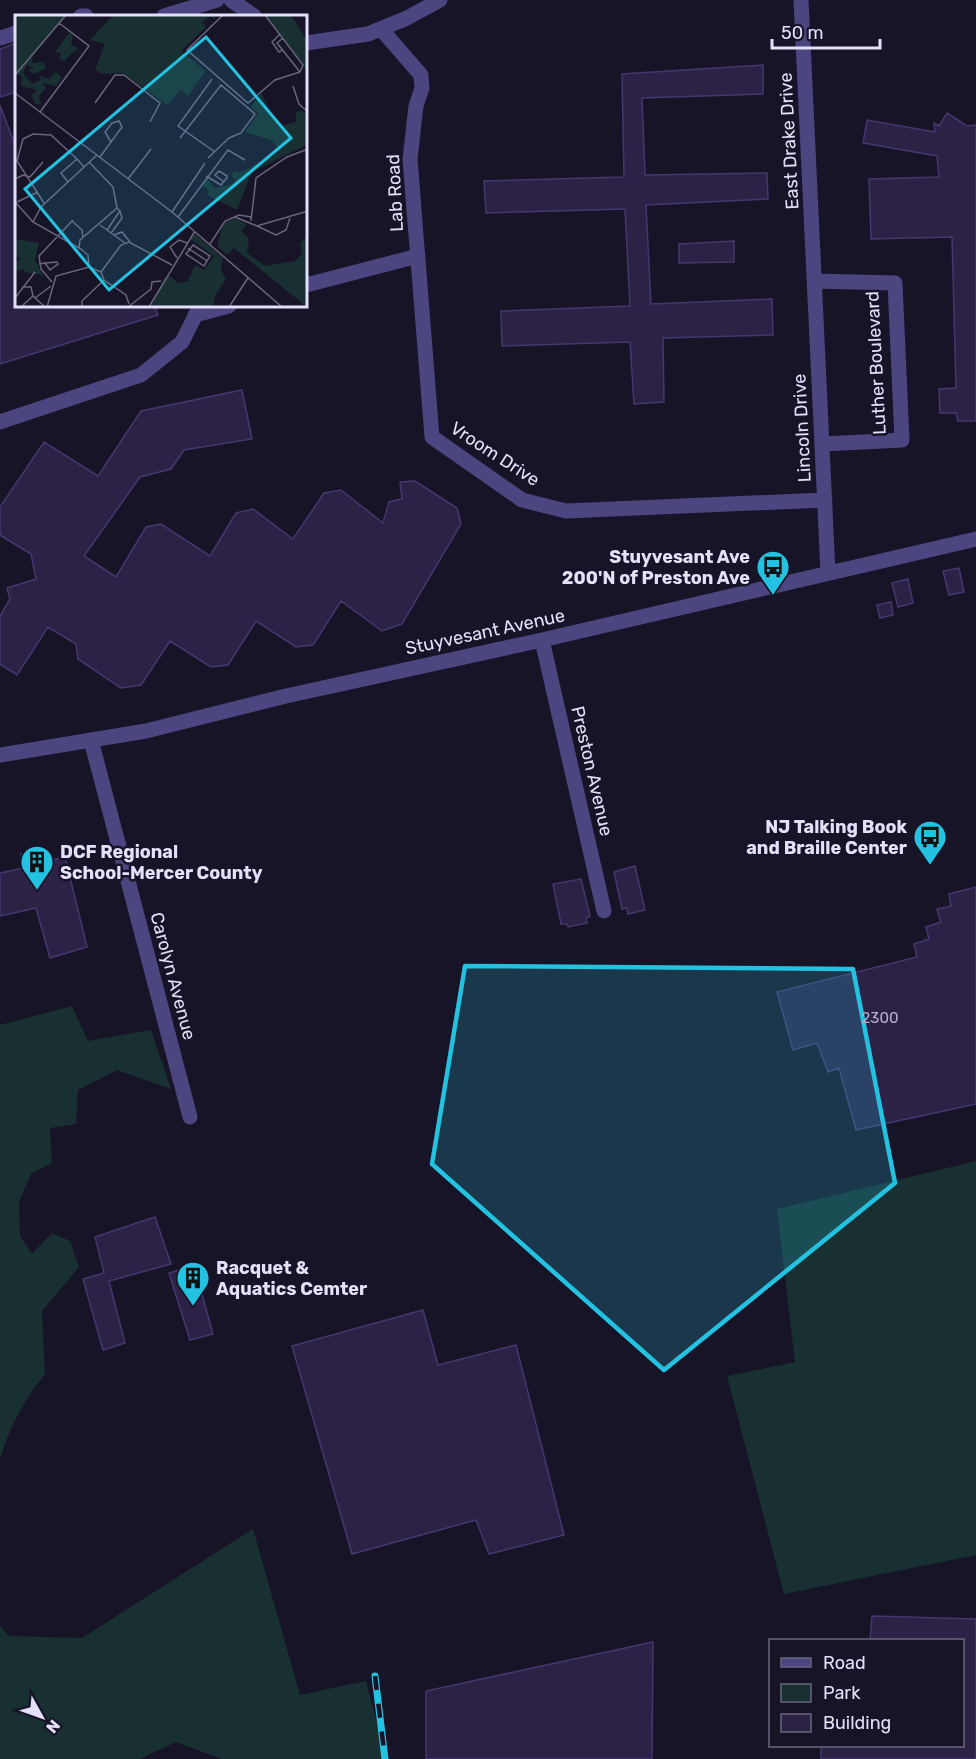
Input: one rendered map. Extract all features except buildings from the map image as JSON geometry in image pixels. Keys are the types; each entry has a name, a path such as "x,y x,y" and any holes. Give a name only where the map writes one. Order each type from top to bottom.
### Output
{"street":[{"path":"167,15 217,0"},
{"path":"231,0 253,15"},
{"path":"308,43 368,34 440,0"},
{"name":"East Drake Drive","path":"801,0 815,281"},
{"name":"Lab Road","path":"308,284 418,256 411,159 416,105 422,88 421,75 381,29"},
{"path":"0,38 15,33"},
{"name":"Vroom Drive","path":"418,256 432,437 522,500 566,511 825,500"},
{"name":"Lincoln Drive","path":"815,281 828,573"},
{"name":"Luther Boulevard","path":"815,281 895,283 902,440 823,444"},
{"path":"0,422 141,375 182,342 197,311 216,308"},
{"name":"Stuyvesant Avenue","path":"0,755 146,731 286,696 543,640 976,539"},
{"name":"Preston Avenue","path":"543,640 604,911"},
{"name":"Carolyn Avenue","path":"91,740 190,1117"}],"highlighted area":[{"path":"465,966 853,969 895,1183 664,1370 432,1164"}],"green space":[{"path":"72,1006 88,1041 151,1030 171,1089 117,1070 78,1090 76,1124 50,1128 52,1163 31,1174 19,1202 20,1236 32,1254 52,1233 70,1241 79,1267 42,1311 45,1374 18,1414 0,1459 0,1025"},
{"path":"976,1161 976,1555 784,1594 727,1376 795,1362 777,1209"},
{"path":"253,1529 300,1695 366,1681 386,1759 222,1759 176,1742 140,1759 0,1759 0,1626 9,1636 82,1638"}],"railway":[{"path":"375,1676 385,1759"}],"place":[{"name":"Stuyvesant Ave 200'N of Preston Ave","path":"773,596"},
{"name":"NJ Talking Book and Braille Center","path":"930,866"},
{"name":"DCF Regional School-Mercer County","path":"37,891"},
{"name":"Racquet & Aquatics Cemter","path":"193,1307"}]}
